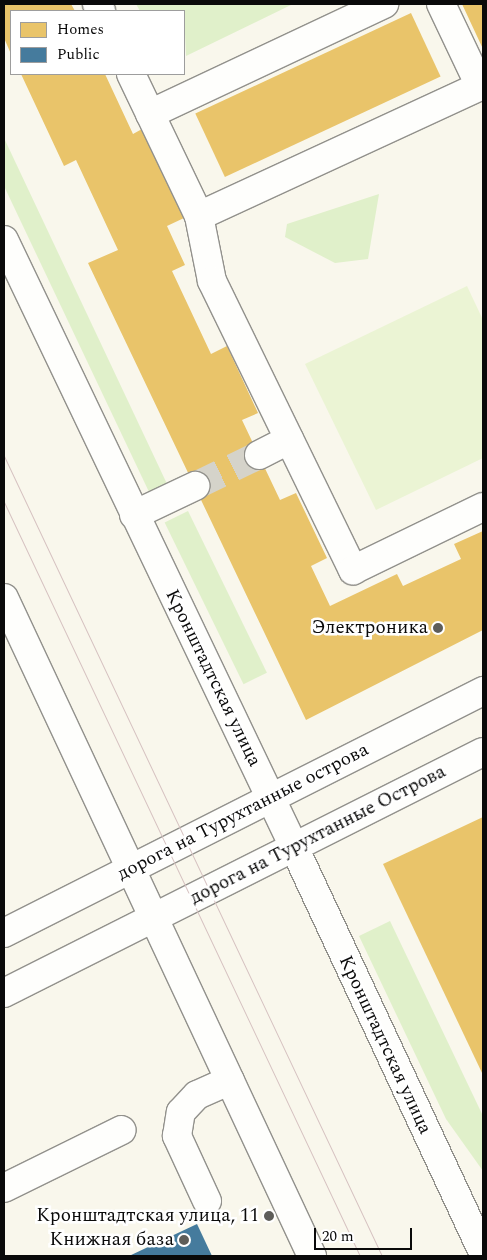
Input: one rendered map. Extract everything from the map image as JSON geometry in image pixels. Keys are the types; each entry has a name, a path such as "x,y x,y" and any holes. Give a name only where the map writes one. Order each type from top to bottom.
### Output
{"street":[{"path":"150,114 384,4"},
{"path":"198,216 482,86 440,4"},
{"path":"131,75 198,216 212,281 353,570 483,507"},
{"name":"Кронштадтская улица","path":"4,240 271,798 483,1253"},
{"path":"259,455 289,440"},
{"path":"134,515 195,486"},
{"path":"4,598 312,1256"},
{"name":"дорога на Турухтанные острова","path":"4,933 483,691"},
{"name":"дорога на Турухтанные Острова","path":"154,918 483,752"},
{"path":"4,994 154,918"},
{"path":"207,1201 177,1136 181,1112 197,1095 230,1080"},
{"path":"4,1188 122,1130"}],"green space":[{"path":"136,4 293,4 186,56 185,10 139,10"},
{"path":"4,138 168,486 150,494 4,186"},
{"path":"379,194 368,259 335,263 285,237 287,224"},
{"path":"467,286 483,320 483,458 376,510 305,364"},
{"path":"188,511 267,673 244,684 165,522"},
{"path":"390,921 483,1116 483,1171 446,1119 359,936"}],"building: Homes":[{"path":"4,4 71,4 74,10 10,10 10,52 4,38"},
{"path":"462,4 483,4 483,49"},
{"path":"411,13 441,76 225,177 195,114"},
{"path":"21,75 105,75 133,134 142,129 184,218 167,226 185,265 172,271 211,354 227,346 258,413 242,420 280,500 296,493 327,558 311,566 330,606 397,574 403,586 461,559 454,544 483,531 483,630 306,720 88,263 118,250 76,160 64,166"},
{"path":"483,817 483,1075 383,864"}],"building: Public":[{"name":"Книжная база","path":"197,1224 212,1256 129,1256"}],"tunnel":[{"path":"195,486 259,455"}],"tram line":[{"path":"4,456 382,1256"},
{"path":"4,502 360,1256"}],"place":[{"name":"Электроника","path":"438,628"},
{"name":"Кронштадтская улица, 11","path":"269,1216"},
{"name":"Книжная база","path":"184,1240"}]}
